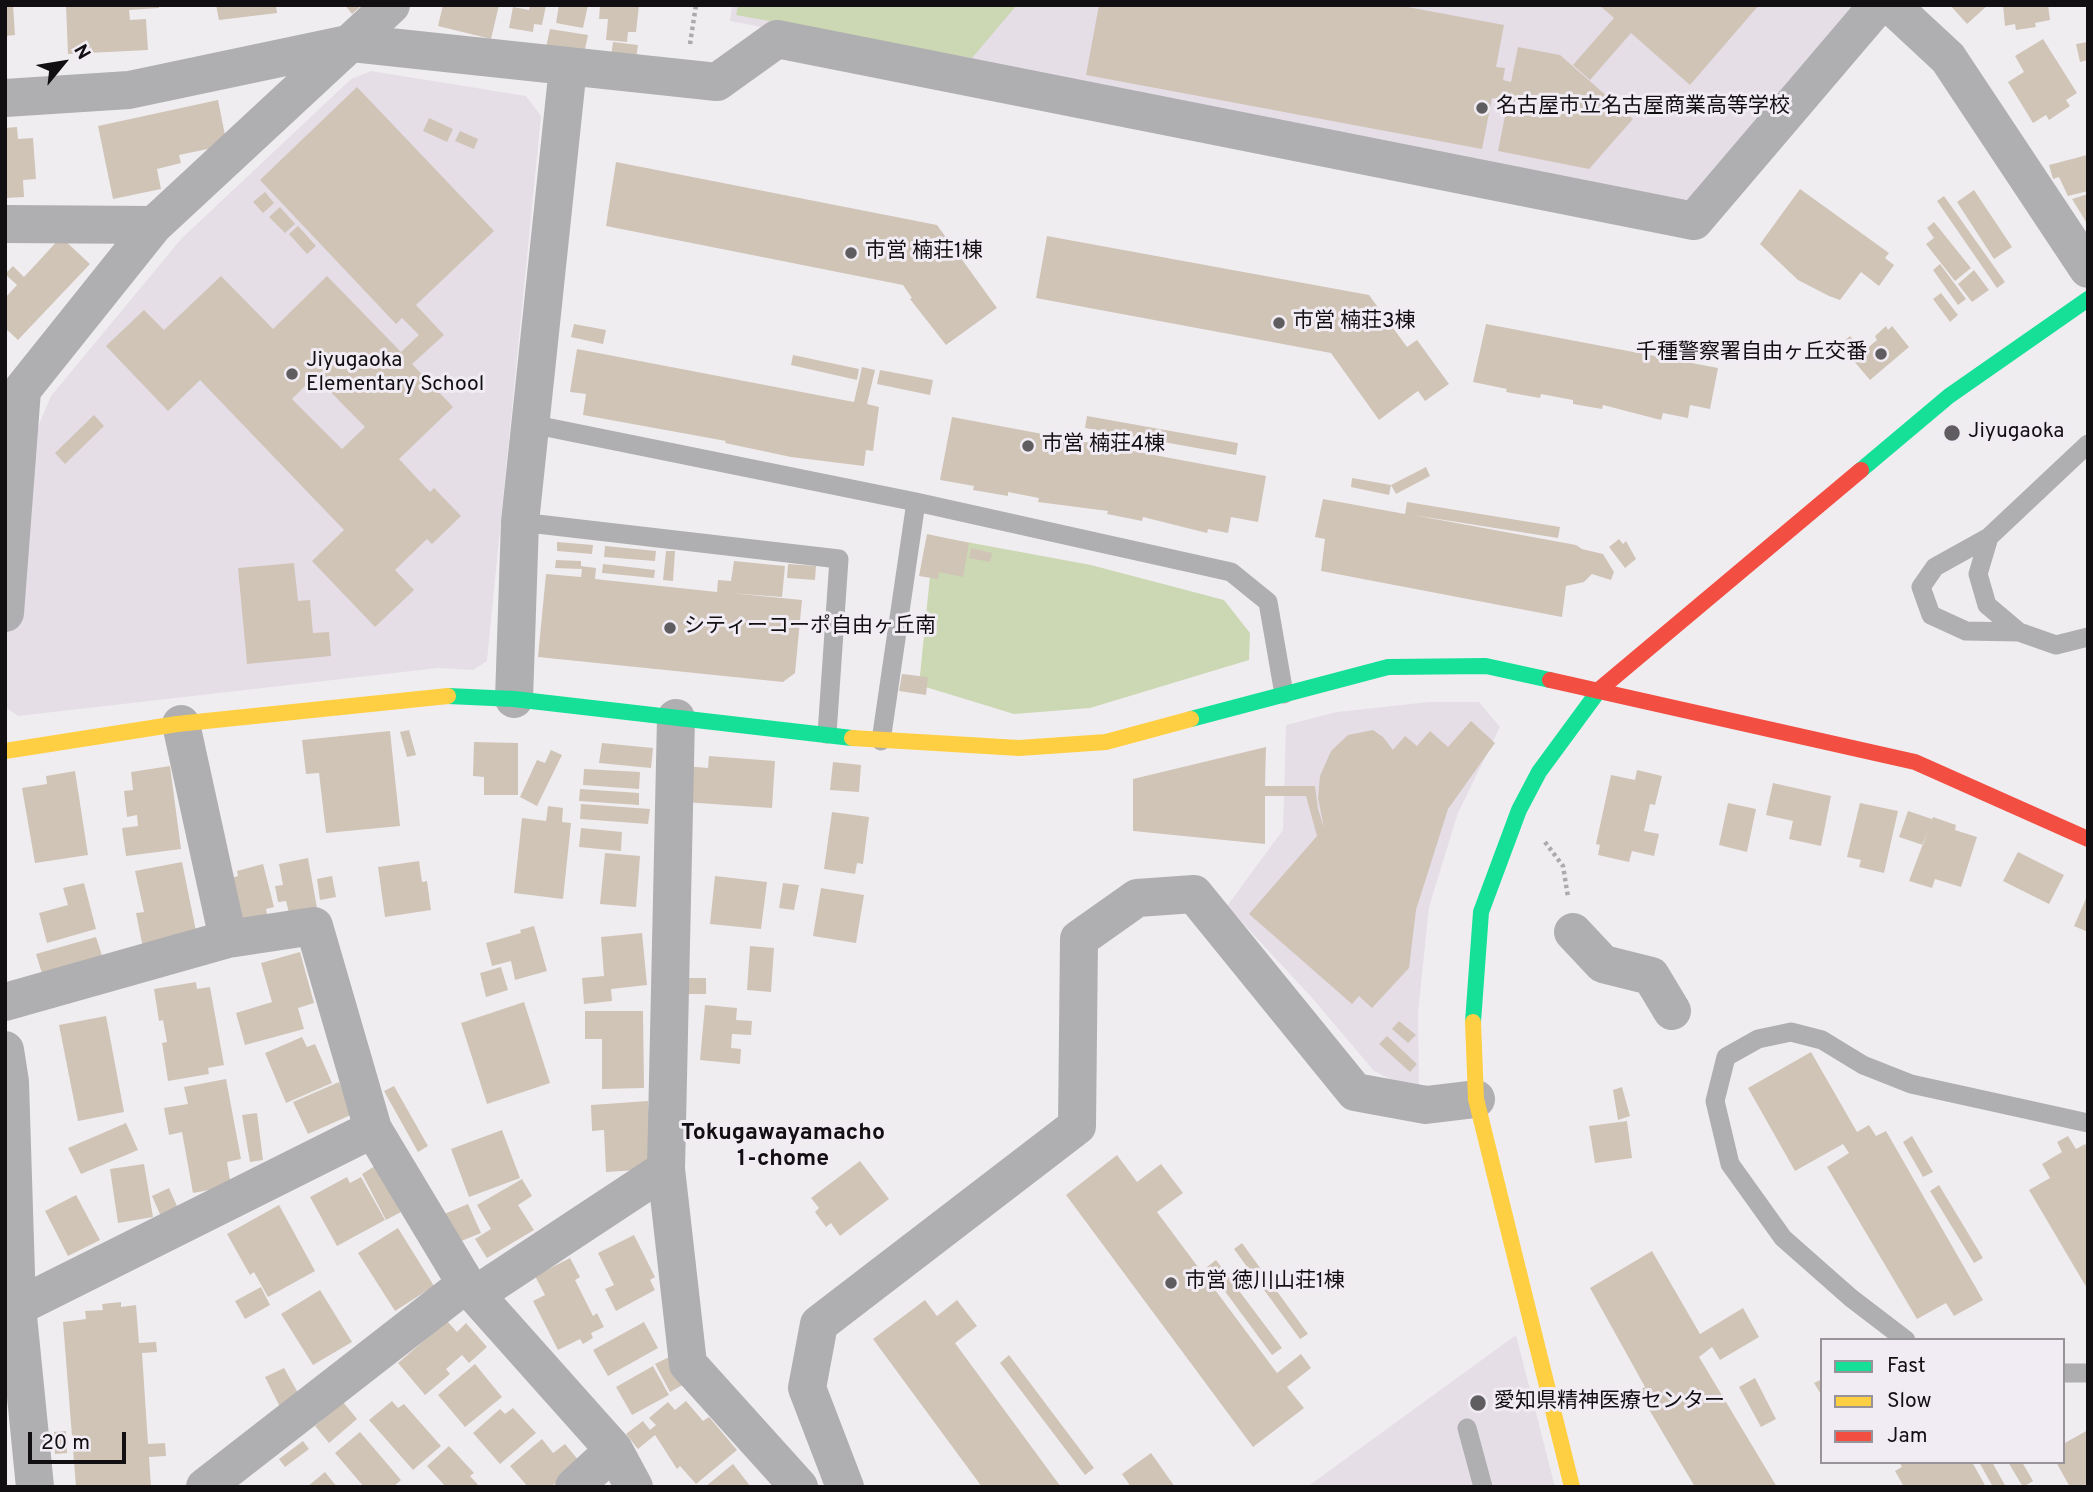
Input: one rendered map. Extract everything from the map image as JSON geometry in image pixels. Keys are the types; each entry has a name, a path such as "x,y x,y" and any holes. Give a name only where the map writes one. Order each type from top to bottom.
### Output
{"street":[{"path":"5,613 22,390 154,225 391,5"},
{"path":"5,98 129,90 352,43 717,82 777,39 1694,221 1878,5"},
{"path":"1891,5 1948,58 2088,269"},
{"path":"514,699 520,522 568,67"},
{"path":"5,224 154,225"},
{"path":"1572,1487 1476,1100 1472,1010 1481,912 1519,810 1539,772 1599,690 1949,396 2088,299"},
{"path":"5,751 181,724 439,696 514,699 881,741 1019,748 1106,742 1388,667 1486,666 1915,762 2088,839"},
{"path":"676,718 666,1169 688,1364 799,1487"},
{"path":"181,724 228,939"},
{"path":"845,1487 807,1388 819,1324 1077,1126 1079,939 1137,898 1194,894 1355,1092 1426,1104 1476,1100"},
{"path":"5,1002 228,939 314,926 373,1129 470,1289 614,1450 634,1487"},
{"path":"1573,932 1603,964 1651,975 1672,1011"},
{"path":"5,1050 10,1082 11,1310 35,1487"},
{"path":"11,1310 373,1129"},
{"path":"225,1481 470,1289 666,1169"},
{"path":"574,1487 614,1450"}],"lane":[{"path":"531,424 916,502 1231,572 1268,602 1284,694"},
{"path":"2088,444 1989,537 1935,567 1921,587 1931,615 1966,631 2019,632 2056,645 2088,637"},
{"path":"881,741 916,502"},
{"path":"520,522 839,559 827,734"},
{"path":"1989,537 1978,574 1987,605 2019,632"},
{"path":"1903,1338 1851,1298 1783,1238 1730,1164 1715,1101 1726,1058 1758,1038 1791,1032 1822,1040 1863,1065 1911,1084 2088,1123"},
{"path":"2065,1373 2088,1373"},
{"path":"1467,1428 1483,1487"}],"path":[{"path":"1519,810 1563,866 1573,932"}],"shaded area":[{"name":"名古屋市立名古屋商業高等学校","path":"732,5 1853,5 1706,195 1681,201 730,21"},
{"name":"Jiyugaoka Elementary School","path":"371,71 526,96 541,116 487,661 473,670 438,668 18,716 5,707 5,504 51,396 181,239 351,79"},
{"path":"1429,702 1479,702 1500,727 1458,813 1429,907 1418,1013 1419,1089 1398,1083 1374,1071 1313,999 1227,906 1283,830 1286,725 1337,712"},
{"name":"愛知県精神医療センター","path":"1516,1335 1555,1487 1307,1487"}],"green space":[{"path":"738,5 1017,5 972,58 736,15"},
{"path":"934,536 1091,565 1224,600 1250,633 1249,660 1090,708 1014,714 919,685"}],"building":[{"path":"5,5 13,5 15,35 5,36"},
{"path":"66,5 159,5 159,8 129,10 130,20 146,19 148,50 68,54"},
{"path":"216,5 276,5 277,13 219,20"},
{"path":"345,5 362,5 352,14"},
{"path":"443,5 499,5 491,39 438,26"},
{"path":"530,5 546,5 542,25 534,24 533,32 509,28 513,7 529,10"},
{"path":"559,5 588,5 583,28 556,23"},
{"path":"600,5 639,5 636,32 628,32 627,42 606,40 608,19 599,19"},
{"path":"1099,5 1397,5 1504,25 1496,67 1505,68 1503,80 1511,82 1518,47 1560,55 1633,119 1589,169 1498,151 1508,101 1492,98 1482,149 1086,75"},
{"path":"1599,5 1759,5 1690,85 1631,33 1590,80 1573,65 1614,18"},
{"path":"1950,5 1988,5 1967,24"},
{"path":"2003,5 2048,5 2050,20 2035,23 2036,27 2016,30 2015,24 2005,26"},
{"path":"550,29 588,35 583,59 545,52"},
{"path":"2043,39 2077,93 2066,100 2070,106 2049,120 2046,115 2033,123 2008,82 2024,72 2015,56"},
{"path":"613,42 638,45 635,67 610,64"},
{"path":"2088,42 2088,60 2080,62 2076,44"},
{"path":"357,87 494,231 416,305 444,335 412,364 453,407 399,459 430,492 434,488 461,516 432,544 427,539 395,570 414,590 375,627 312,561 344,530 200,380 168,411 106,346 144,310 164,330 221,276 273,329 327,276 401,352 419,335 402,318 396,324 260,180","holes":["315,376 365,427 342,449 292,399"]},
{"path":"218,100 227,145 179,155 181,163 157,169 161,189 113,199 98,126"},
{"path":"429,118 453,129 447,142 423,131"},
{"path":"17,127 18,139 33,138 36,179 23,180 24,197 5,198 5,128"},
{"path":"460,131 478,139 474,149 455,141"},
{"path":"2087,155 2088,191 2068,196 2059,177 2053,179 2049,165"},
{"name":"市営 楠荘1棟","path":"616,162 937,225 997,308 946,345 910,299 912,298 903,285 606,226"},
{"path":"1800,189 1889,253 1885,258 1894,265 1879,286 1861,272 1840,300 1798,280 1760,244"},
{"path":"1974,190 2012,247 1994,259 1957,202"},
{"path":"265,192 274,203 263,213 253,202"},
{"path":"2088,194 2088,225 2072,199"},
{"path":"1944,196 2005,282 1997,288 1937,201"},
{"path":"280,207 295,224 285,233 269,217"},
{"path":"1934,222 1971,268 1955,281 1926,244 1934,238 1927,228"},
{"path":"298,226 316,246 307,254 289,234"},
{"name":"市営 楠荘3棟","path":"1047,236 1369,295 1407,347 1417,340 1449,384 1425,401 1418,391 1379,420 1331,353 1036,298"},
{"path":"61,237 90,264 18,340 5,328 5,298 17,285 5,274 13,266 24,277"},
{"path":"1940,264 1966,299 1958,305 1933,270"},
{"path":"1974,270 1989,290 1972,302 1958,284"},
{"path":"1941,293 1958,315 1950,322 1933,299"},
{"path":"574,324 606,330 603,344 571,337"},
{"path":"1486,324 1718,368 1710,409 1690,405 1688,418 1663,413 1661,420 1603,405 1602,409 1541,394 1540,398 1506,392 1507,389 1473,382"},
{"name":"千種警察署自由ヶ丘交番","path":"1886,326 1888,330 1892,326 1909,347 1870,380 1853,360 1877,340 1875,336"},
{"path":"1850,336 1859,347 1847,357 1838,346"},
{"path":"577,349 854,402 862,367 875,370 867,404 879,407 873,451 866,450 864,466 791,457 725,443 726,441 583,415 586,394 570,392"},
{"path":"793,355 859,369 857,380 791,365"},
{"path":"880,370 933,380 930,395 877,384"},
{"path":"94,415 104,426 65,464 55,453"},
{"path":"1087,416 1238,443 1236,455 1085,428"},
{"name":"市営 楠荘4棟","path":"952,417 1266,476 1258,522 1231,517 1228,533 1208,529 1207,533 1143,517 1142,521 1107,514 1108,511 1038,502 1039,498 1008,492 1008,496 973,490 974,486 940,480"},
{"path":"1426,467 1430,476 1396,494 1391,485"},
{"path":"1352,478 1391,485 1389,495 1351,487"},
{"path":"1323,499 1405,514 1407,502 1560,527 1558,538 1413,515 1576,545 1603,554 1614,572 1611,580 1592,574 1584,582 1566,586 1562,617 1321,571 1325,539 1315,537"},
{"path":"927,534 969,543 963,577 939,572 938,579 919,576"},
{"path":"1619,539 1623,544 1626,541 1636,559 1625,568 1609,547"},
{"path":"557,542 593,545 592,554 557,551"},
{"path":"605,546 656,551 655,561 604,557"},
{"path":"971,548 992,553 990,562 969,558"},
{"path":"666,551 675,551 673,581 663,580"},
{"name":"シティーコーポ自由ヶ丘南","path":"556,560 581,561 581,566 596,568 595,579 717,592 718,580 731,581 734,561 785,566 782,597 730,593 802,600 795,673 783,682 538,657 546,574 581,577 582,569 555,568"},
{"path":"294,563 298,601 310,600 313,633 329,632 331,656 247,664 238,568"},
{"path":"603,564 655,570 654,578 602,573"},
{"path":"788,564 816,566 815,580 787,578"},
{"path":"902,674 928,677 926,695 899,691"},
{"path":"1471,721 1495,743 1448,809 1416,910 1409,968 1372,1008 1359,996 1352,1004 1249,914 1317,836 1306,796 1265,796 1265,844 1133,831 1133,779 1266,747 1265,786 1315,786 1324,828 1318,798 1320,776 1331,751 1348,735 1373,730 1383,737 1393,750 1405,736 1417,746 1430,731 1448,747"},
{"path":"409,730 416,755 407,757 400,732"},
{"path":"390,731 400,826 326,833 319,773 306,774 302,740"},
{"path":"474,742 518,743 518,795 484,795 484,777 473,776"},
{"path":"602,743 653,748 651,768 599,763"},
{"path":"551,750 562,755 537,806 520,797 537,760 545,763"},
{"path":"709,756 775,761 772,808 683,802 685,766 708,768"},
{"path":"833,762 861,765 859,792 830,790"},
{"path":"170,766 181,849 126,856 122,828 138,826 137,815 127,817 124,791 133,790 131,772"},
{"path":"584,769 640,772 639,789 583,785"},
{"path":"1637,770 1662,776 1655,805 1650,804 1644,831 1659,834 1654,856 1632,851 1629,862 1598,855 1600,845 1596,844 1611,775 1635,780"},
{"path":"75,771 88,855 35,863 22,788 47,784 46,776"},
{"path":"1773,783 1831,796 1821,846 1789,839 1793,821 1766,815"},
{"path":"580,789 639,793 639,805 579,801"},
{"path":"1728,803 1756,809 1747,852 1719,845"},
{"path":"1860,803 1898,811 1884,873 1859,867 1861,860 1847,857"},
{"path":"581,804 650,809 648,824 580,819"},
{"path":"548,806 563,808 562,822 571,823 563,899 514,893 522,818 546,821"},
{"path":"1908,811 1932,819 1923,845 1899,837"},
{"path":"832,812 869,817 863,864 857,863 855,874 824,869"},
{"path":"1933,817 1956,825 1955,830 1977,837 1961,887 1935,879 1932,888 1909,881"},
{"path":"581,828 622,832 621,851 579,847"},
{"path":"2018,852 2064,875 2049,904 2003,881"},
{"path":"605,853 640,856 636,907 600,904"},
{"path":"308,858 317,908 289,913 286,901 278,902 275,886 283,885 279,864"},
{"path":"419,861 422,882 427,881 431,910 385,917 378,867"},
{"path":"182,862 197,936 145,958 136,913 144,912 135,871"},
{"path":"263,864 274,907 266,909 269,923 244,930 216,882 238,876 237,871"},
{"path":"332,876 336,897 320,900 317,879"},
{"path":"715,876 767,882 761,929 710,924"},
{"path":"84,883 96,929 47,943 39,913 68,905 63,888"},
{"path":"783,883 799,885 794,910 779,908"},
{"path":"821,888 864,895 856,943 813,936"},
{"path":"2088,894 2088,932 2074,926"},
{"path":"534,926 547,971 515,980 511,961 492,966 486,943 521,933 520,930"},
{"path":"642,933 647,985 611,989 612,1001 584,1004 582,978 604,976 601,937"},
{"path":"96,937 106,968 46,986 36,954"},
{"path":"750,946 774,948 771,992 747,990"},
{"path":"300,952 314,1003 298,1008 304,1029 245,1045 236,1013 272,1002 261,963"},
{"path":"501,967 508,990 486,997 480,973"},
{"path":"682,978 706,978 706,994 681,994"},
{"path":"196,982 197,989 210,987 224,1065 208,1068 209,1074 168,1081 162,1043 167,1042 163,1020 159,1021 154,989"},
{"path":"524,1002 550,1083 487,1104 461,1023"},
{"path":"705,1005 737,1008 736,1020 752,1021 751,1035 732,1034 731,1048 741,1049 740,1064 700,1060"},
{"path":"585,1011 643,1011 644,1088 602,1089 602,1039 585,1039"},
{"path":"106,1016 124,1112 78,1121 59,1025"},
{"path":"1399,1021 1416,1035 1408,1043 1392,1029"},
{"path":"1387,1036 1417,1064 1410,1072 1379,1044"},
{"path":"302,1037 307,1047 315,1044 332,1083 286,1103 265,1053"},
{"path":"1811,1052 1857,1132 1869,1125 1876,1136 1886,1131 1983,1300 1954,1316 1946,1303 1917,1319 1827,1167 1849,1153 1843,1144 1795,1171 1748,1088"},
{"path":"226,1079 241,1159 227,1162 231,1186 193,1193 182,1132 169,1135 164,1108 188,1104 184,1087"},
{"path":"339,1082 353,1114 308,1134 293,1102"},
{"path":"394,1086 428,1146 418,1152 384,1091"},
{"path":"1622,1087 1630,1116 1618,1120 1613,1090"},
{"path":"648,1101 653,1169 606,1172 604,1130 592,1131 591,1105"},
{"path":"257,1113 263,1160 250,1162 242,1115"},
{"path":"1627,1121 1632,1158 1595,1163 1589,1126"},
{"path":"126,1123 138,1150 81,1174 68,1148"},
{"path":"502,1130 520,1178 469,1197 451,1149"},
{"path":"1912,1136 1933,1172 1923,1177 1903,1142"},
{"path":"2068,1136 2076,1149 2085,1144 2088,1148 2088,1290 2029,1190 2050,1178 2042,1164 2062,1152 2057,1142"},
{"name":"市営 徳川山荘1棟","path":"1117,1155 1137,1182 1161,1164 1183,1193 1157,1212 1277,1373 1301,1354 1311,1368 1287,1387 1304,1408 1253,1447 1066,1195"},
{"path":"860,1161 889,1199 840,1236 831,1223 826,1227 815,1212 819,1208 811,1198"},
{"path":"144,1164 153,1217 118,1223 110,1169"},
{"path":"375,1166 401,1212 386,1220 362,1174"},
{"path":"347,1177 350,1183 361,1177 385,1220 337,1246 310,1197"},
{"path":"522,1179 532,1196 518,1205 534,1230 487,1258 475,1239 491,1229 477,1205"},
{"path":"1939,1185 1983,1258 1974,1263 1930,1191"},
{"path":"169,1188 180,1213 163,1221 152,1196"},
{"path":"76,1195 100,1240 68,1256 45,1211"},
{"path":"468,1204 481,1233 454,1244 442,1215"},
{"path":"279,1205 315,1271 268,1297 254,1272 250,1275 227,1234"},
{"path":"398,1228 434,1286 395,1311 358,1253"},
{"path":"634,1235 655,1277 650,1280 655,1290 616,1311 605,1289 614,1285 598,1253"},
{"path":"1242,1243 1308,1334 1300,1339 1234,1249"},
{"path":"1652,1251 1700,1334 1743,1308 1759,1337 1720,1360 1712,1347 1699,1357 1777,1487 1695,1487 1638,1391 1645,1387 1590,1288"},
{"path":"570,1258 580,1277 575,1280 593,1316 597,1313 604,1327 591,1333 593,1338 583,1344 580,1339 558,1350 533,1301 545,1295 535,1276"},
{"path":"1216,1260 1282,1348 1272,1355 1207,1267"},
{"path":"261,1287 270,1305 245,1319 235,1301"},
{"path":"320,1290 352,1342 313,1365 281,1314"},
{"path":"925,1300 937,1316 957,1300 977,1326 955,1343 1061,1487 982,1487 873,1339"},
{"path":"121,1302 121,1307 136,1305 139,1343 156,1342 157,1352 142,1353 148,1444 165,1443 166,1456 149,1457 151,1487 76,1487 63,1322 86,1319 85,1311 103,1310 102,1304"},
{"path":"447,1321 457,1332 466,1323 487,1347 469,1363 462,1355 446,1369 450,1374 425,1395 398,1363"},
{"path":"644,1322 658,1348 608,1376 593,1350"},
{"path":"675,1354 690,1381 670,1392 655,1364"},
{"path":"1009,1355 1094,1468 1085,1475 1000,1363"},
{"path":"475,1364 502,1397 465,1427 438,1395"},
{"path":"653,1366 669,1395 632,1415 616,1387"},
{"path":"284,1368 302,1400 282,1411 265,1377"},
{"path":"1755,1378 1776,1419 1761,1427 1739,1387"},
{"path":"1820,1380 1820,1393 1814,1383"},
{"path":"392,1401 398,1408 404,1404 441,1446 413,1470 369,1420"},
{"path":"686,1401 703,1421 709,1417 737,1450 696,1484 680,1466 677,1469 655,1435 638,1449 626,1434 643,1421 650,1430 656,1425 649,1418 668,1402 675,1410"},
{"path":"343,1402 357,1419 329,1443 315,1426"},
{"path":"513,1408 536,1433 500,1464 473,1433 500,1409 505,1414"},
{"path":"2088,1430 2088,1487 2070,1487 2057,1464 2065,1464 2065,1443"},
{"path":"66,1431 67,1453 55,1454 54,1432"},
{"path":"360,1432 401,1480 393,1487 364,1487 335,1453"},
{"path":"542,1439 553,1453 565,1444 580,1462 551,1487 528,1487 510,1466"},
{"path":"303,1441 309,1449 285,1467 279,1459"},
{"path":"449,1446 474,1473 470,1476 480,1487 446,1487 427,1466"},
{"path":"1151,1453 1175,1487 1131,1487 1122,1474"},
{"path":"733,1464 751,1487 705,1487"},
{"path":"1900,1464 1973,1464 1986,1487 1904,1487 1895,1471 1902,1467"},
{"path":"1980,1464 1993,1464 2006,1487 1993,1487"},
{"path":"2009,1464 2023,1464 2033,1481 2023,1487"},
{"path":"325,1472 337,1487 307,1487"}],"traffic: fast":[{"path":"1861,470 1949,396 2088,299"},
{"path":"1191,719 1388,667 1486,666 1550,680"},
{"path":"1473,1022 1481,912 1519,810 1539,772 1600,689"},
{"path":"448,696 514,699 852,738"}],"traffic: slow":[{"path":"5,751 177,724 448,696"},
{"path":"852,738 1019,748 1106,742 1191,719"},
{"path":"1473,1022 1476,1099 1572,1487"}],"traffic: jam":[{"path":"1600,689 1861,470"},
{"path":"1550,680 1915,762 2088,839"}],"place":[{"name":"名古屋市立名古屋商業高等学校","path":"1482,108"},
{"name":"市営 楠荘1棟","path":"851,253"},
{"name":"市営 楠荘3棟","path":"1279,323"},
{"name":"千種警察署自由ヶ丘交番","path":"1881,354"},
{"name":"Jiyugaoka Elementary School","path":"292,374"},
{"name":"Jiyugaoka","path":"1952,433"},
{"name":"市営 楠荘4棟","path":"1028,446"},
{"name":"シティーコーポ自由ヶ丘南","path":"670,628"},
{"name":"市営 徳川山荘1棟","path":"1171,1283"},
{"name":"愛知県精神医療センター","path":"1478,1403"}],"district":[{"name":"Tokugawayamacho 1-chome","path":"783,1147"}]}
